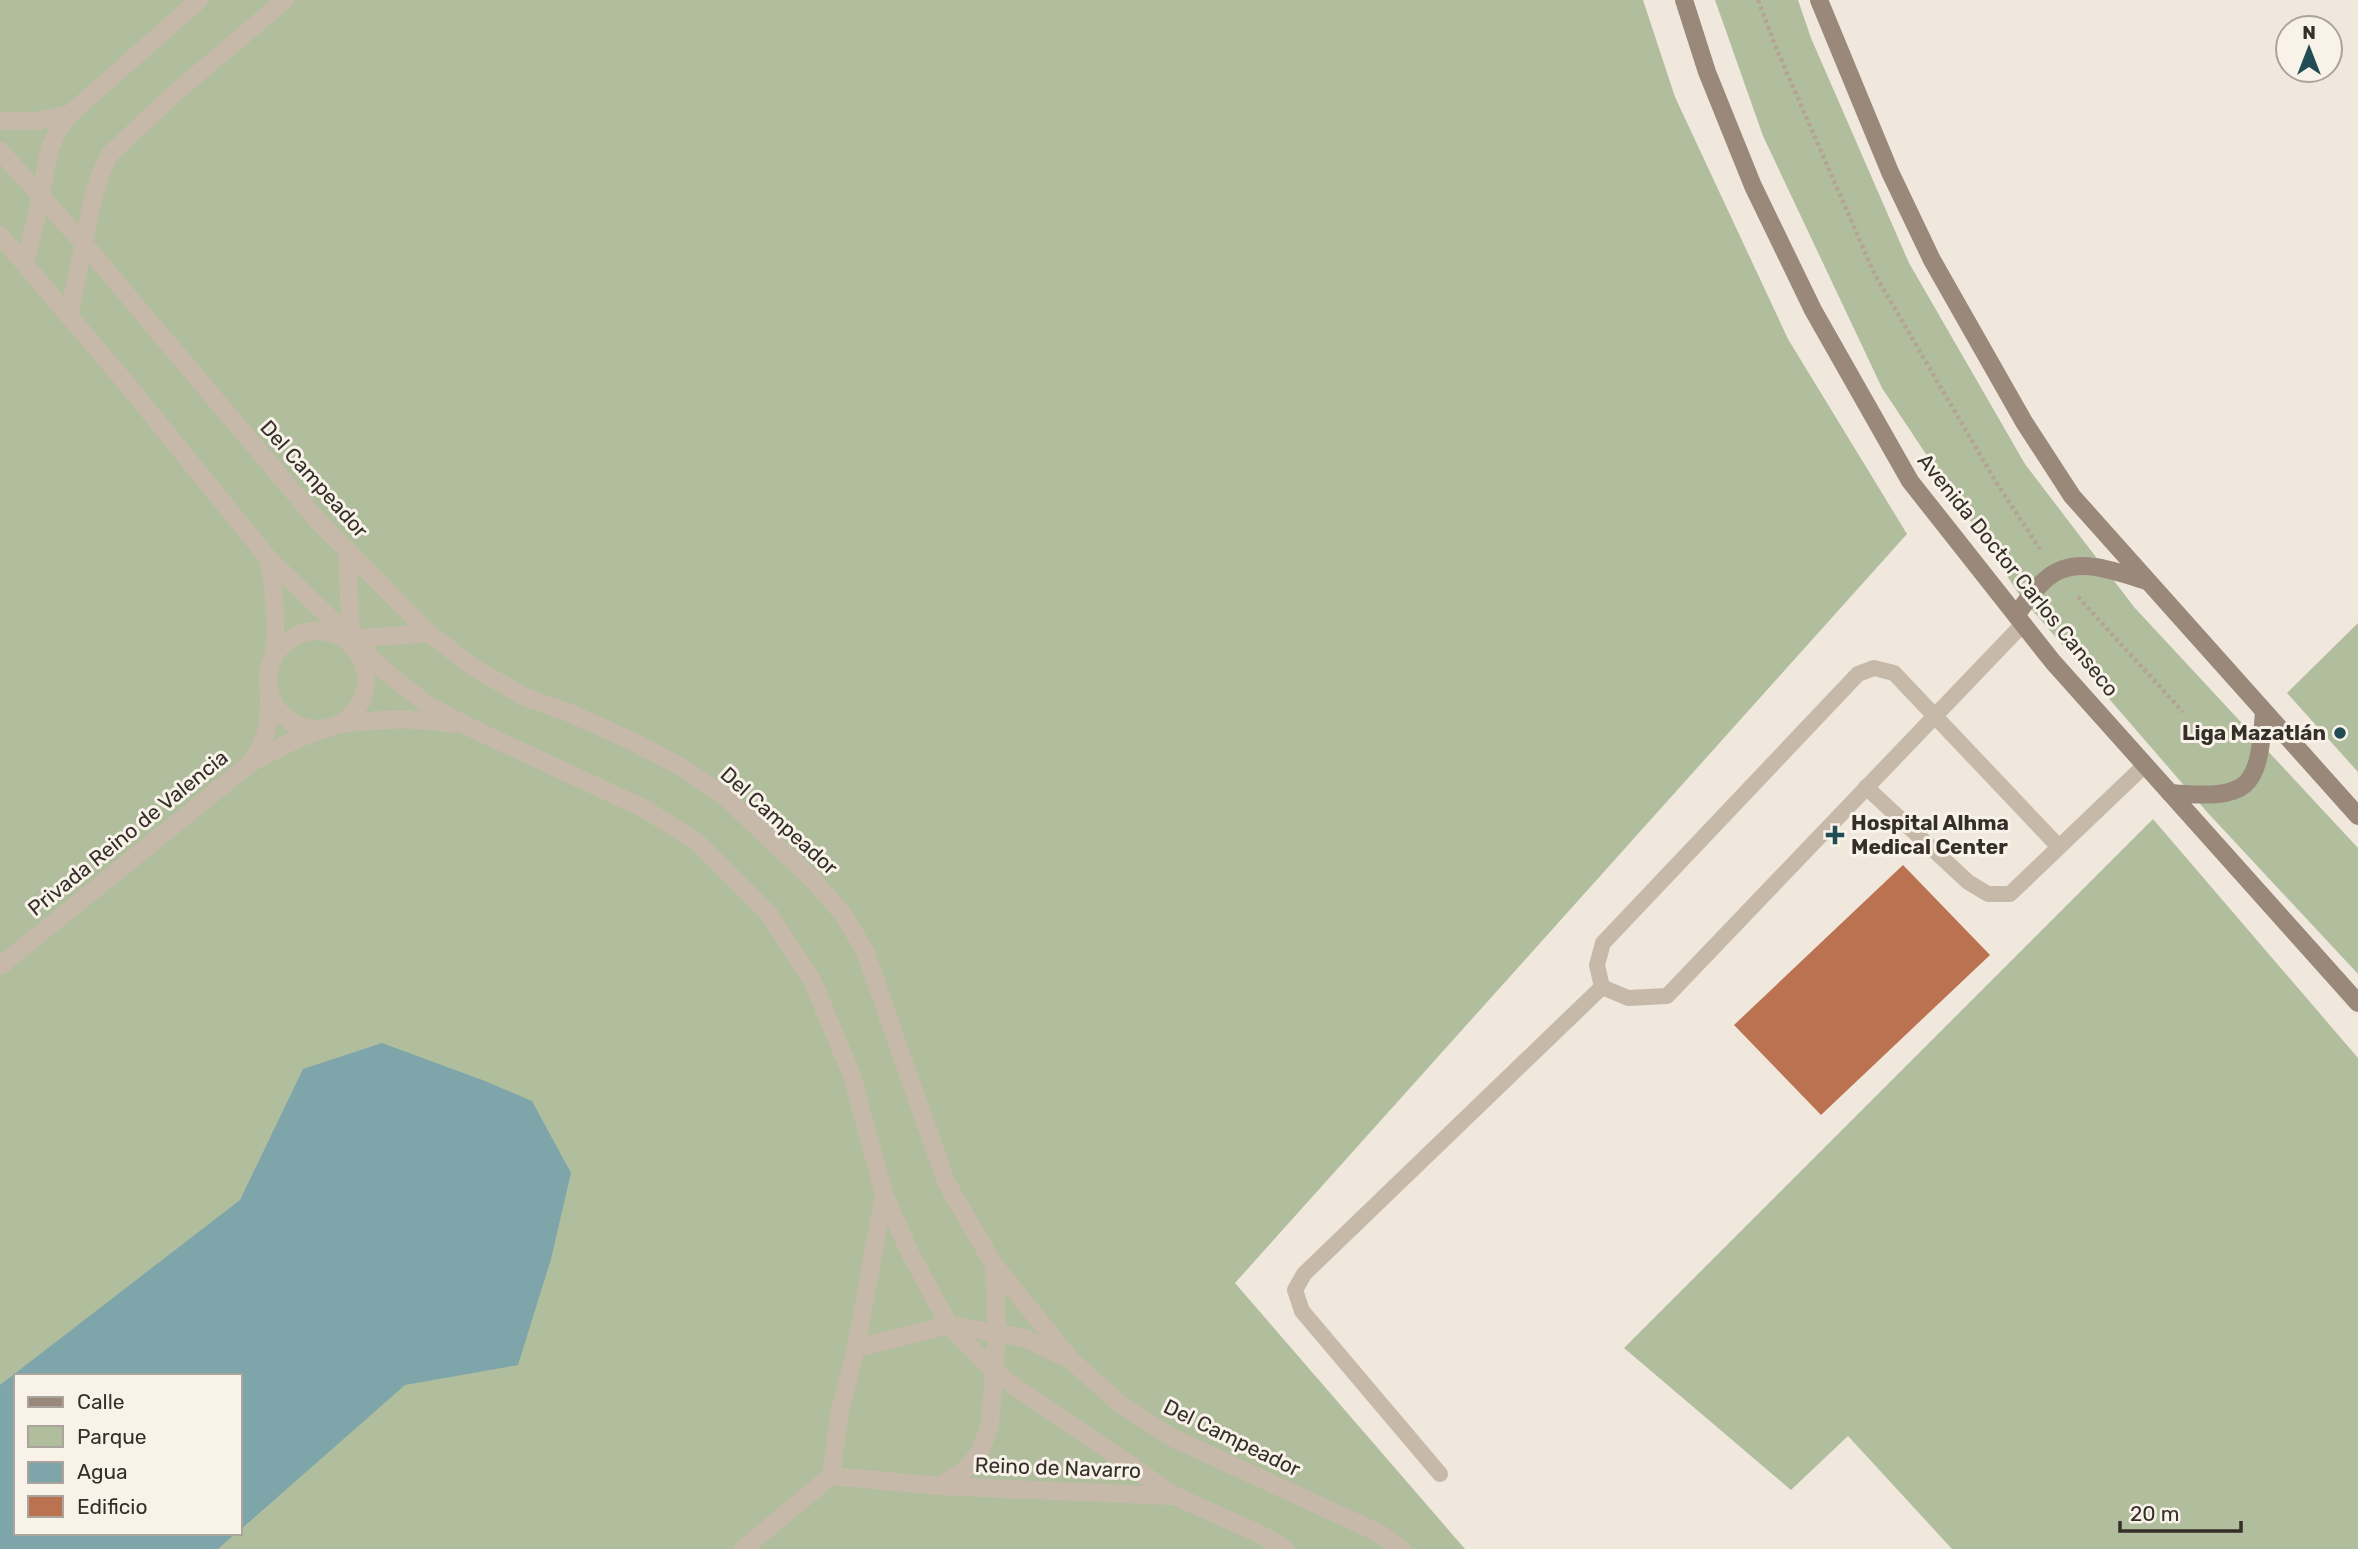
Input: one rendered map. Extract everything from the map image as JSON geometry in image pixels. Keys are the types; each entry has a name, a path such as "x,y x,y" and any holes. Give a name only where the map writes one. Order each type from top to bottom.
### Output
{"main road":[{"name":"Avenida Doctor Carlos Canseco","path":"1684,0 1707,72 1752,186 1801,288 1910,481 2053,662 2358,1003"},
{"path":"1819,0 1890,172 1938,272 2024,422 2072,496 2358,816"},
{"path":"2020,620 2045,580 2070,567 2096,566 2147,581"},
{"path":"2170,793 2210,796 2235,792 2254,775 2261,751 2264,712"}],"street":[{"path":"25,264 41,198 47,156 55,132 70,114 199,0"},
{"path":"69,315 92,202 110,154 174,93 285,0"},
{"path":"0,121 38,121 70,114"},
{"name":"Del Campeador","path":"0,151 85,245 318,521 429,633 473,667 525,697 572,713 634,742 683,768 723,794 814,881 844,914 864,951 946,1182 994,1265 1072,1361 1119,1403 1173,1437 1379,1533 1402,1549"},
{"path":"0,235 269,559 349,642 428,705 656,816 697,842 769,914 813,982 852,1076 884,1194 910,1253 949,1325 994,1372 1175,1496 1262,1535 1285,1549"},
{"path":"332,726 348,718 363,698 366,674 349,642 347,550"},
{"path":"269,559 276,614 274,656 267,680 274,704 290,722 301,727 383,719 424,719 469,727"},
{"path":"274,656 290,638 301,633 326,631 349,642 429,633"},
{"name":"Privada Reino de Valencia","path":"252,762 269,728 269,692"},
{"name":"Privada Reino de Valencia","path":"0,966 252,762 297,739 332,726"},
{"path":"743,1549 831,1476 840,1411 856,1348 884,1194"},
{"name":"Reino de Navarro","path":"939,1486 965,1470 980,1452 990,1426 997,1332 994,1265"},
{"path":"856,1348 949,1325 1026,1338 1072,1361"},
{"name":"Reino de Navarro","path":"831,1476 939,1486 1175,1496"}],"lane":[{"path":"1602,987 1628,998 1667,996 2020,620"},
{"path":"1602,987 1597,965 1603,943 1858,674 1874,668 1894,673 2059,848"},
{"path":"1866,786 1968,882 1988,894 2010,894 2146,765"},
{"path":"1440,1474 1302,1311 1295,1290 1304,1274 1602,987"}],"path":[{"path":"1758,0 1777,51 1874,273 1996,482 2056,573 2183,712"}],"green space":[{"path":"0,0 1643,0 1675,97 1788,339 1907,534 1235,1283 1465,1549 0,1549"},
{"path":"1715,0 1798,0 1811,38 1909,263 2025,464 2134,607 2358,848 2358,974 2207,812 2021,597 1882,388 1763,136"},
{"name":"Liga Mazatlán","path":"2358,623 2358,772 2287,693"},
{"path":"2153,819 2358,1058 2358,1549 1952,1549 1848,1436 1791,1490 1624,1348"}],"water":[{"path":"382,1043 485,1081 532,1101 571,1173 551,1259 518,1365 405,1385 242,1528 242,1374 14,1374 240,1200 303,1069"},
{"path":"14,1374 14,1535 234,1535 218,1549 0,1549 0,1385"}],"building":[{"path":"1903,865 1990,955 1821,1115 1734,1025"}],"place":[{"name":"Liga Mazatlán","path":"2340,733"},
{"name":"Hospital Alhma Medical Center","path":"1835,835"}]}
